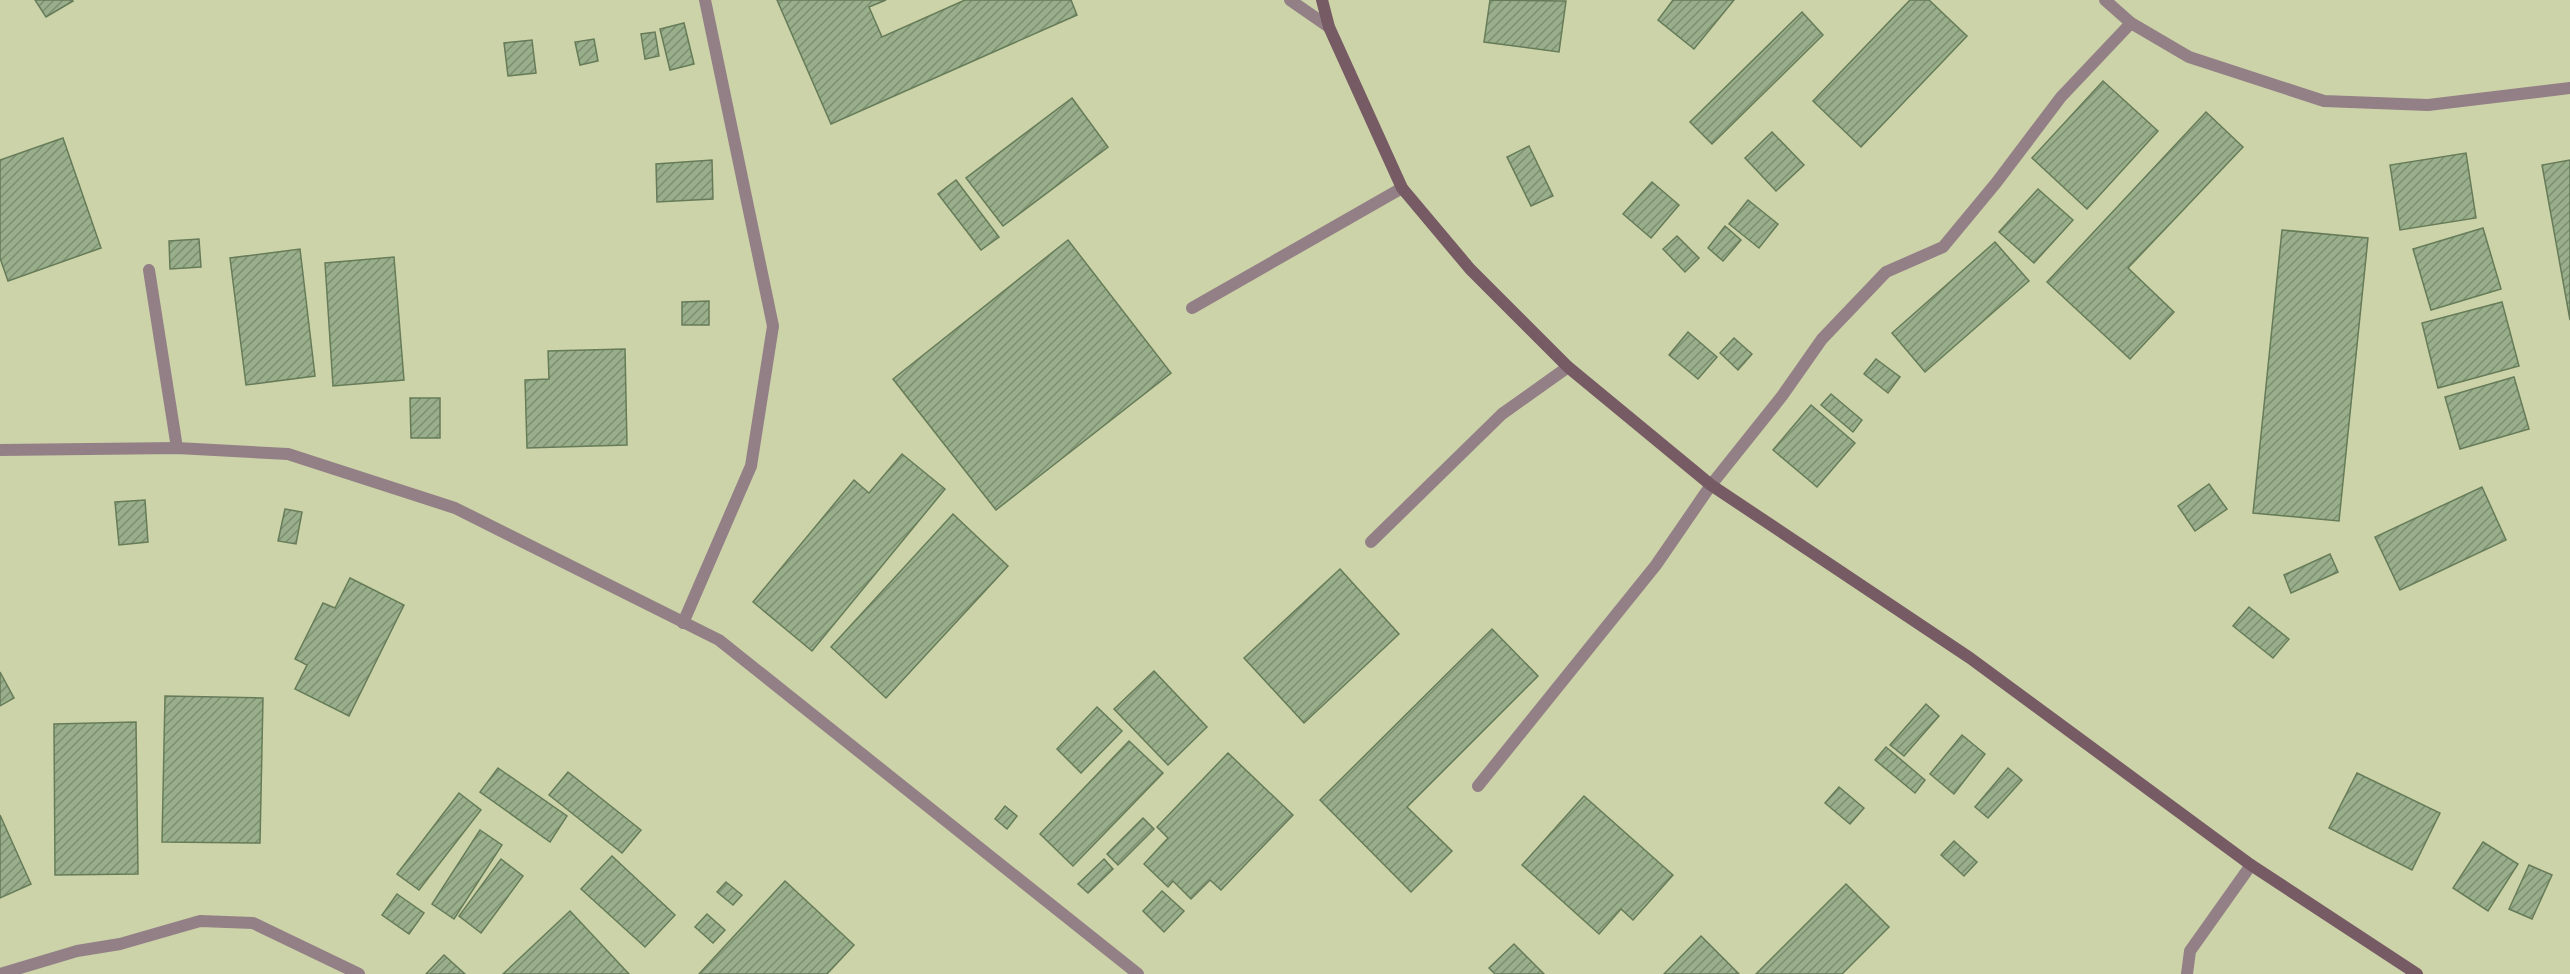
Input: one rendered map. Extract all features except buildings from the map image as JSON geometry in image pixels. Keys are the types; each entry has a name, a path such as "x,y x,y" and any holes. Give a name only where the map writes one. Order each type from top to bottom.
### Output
{"street":[{"path":"683,623 751,466 773,326 705,0"},
{"path":"1290,0 1329,27"},
{"path":"1322,0 1329,27 1402,188 1470,269 1568,366 1711,485 1970,658 2251,865 2418,974"},
{"path":"2105,0 2131,23 2189,57 2324,101 2428,105 2570,88"},
{"path":"1478,786 1656,565 1711,485 1782,396 1822,339 1886,272 1943,247 1996,183 2061,97 2131,23"},
{"path":"1192,308 1402,188"},
{"path":"149,270 177,448"},
{"path":"1371,542 1502,414 1568,366"},
{"path":"0,450 177,448 288,454 455,508 719,640 1138,974"},
{"path":"2187,974 2190,951 2251,865"},
{"path":"0,974 77,951 120,944 200,921 253,924 359,974"}]}
